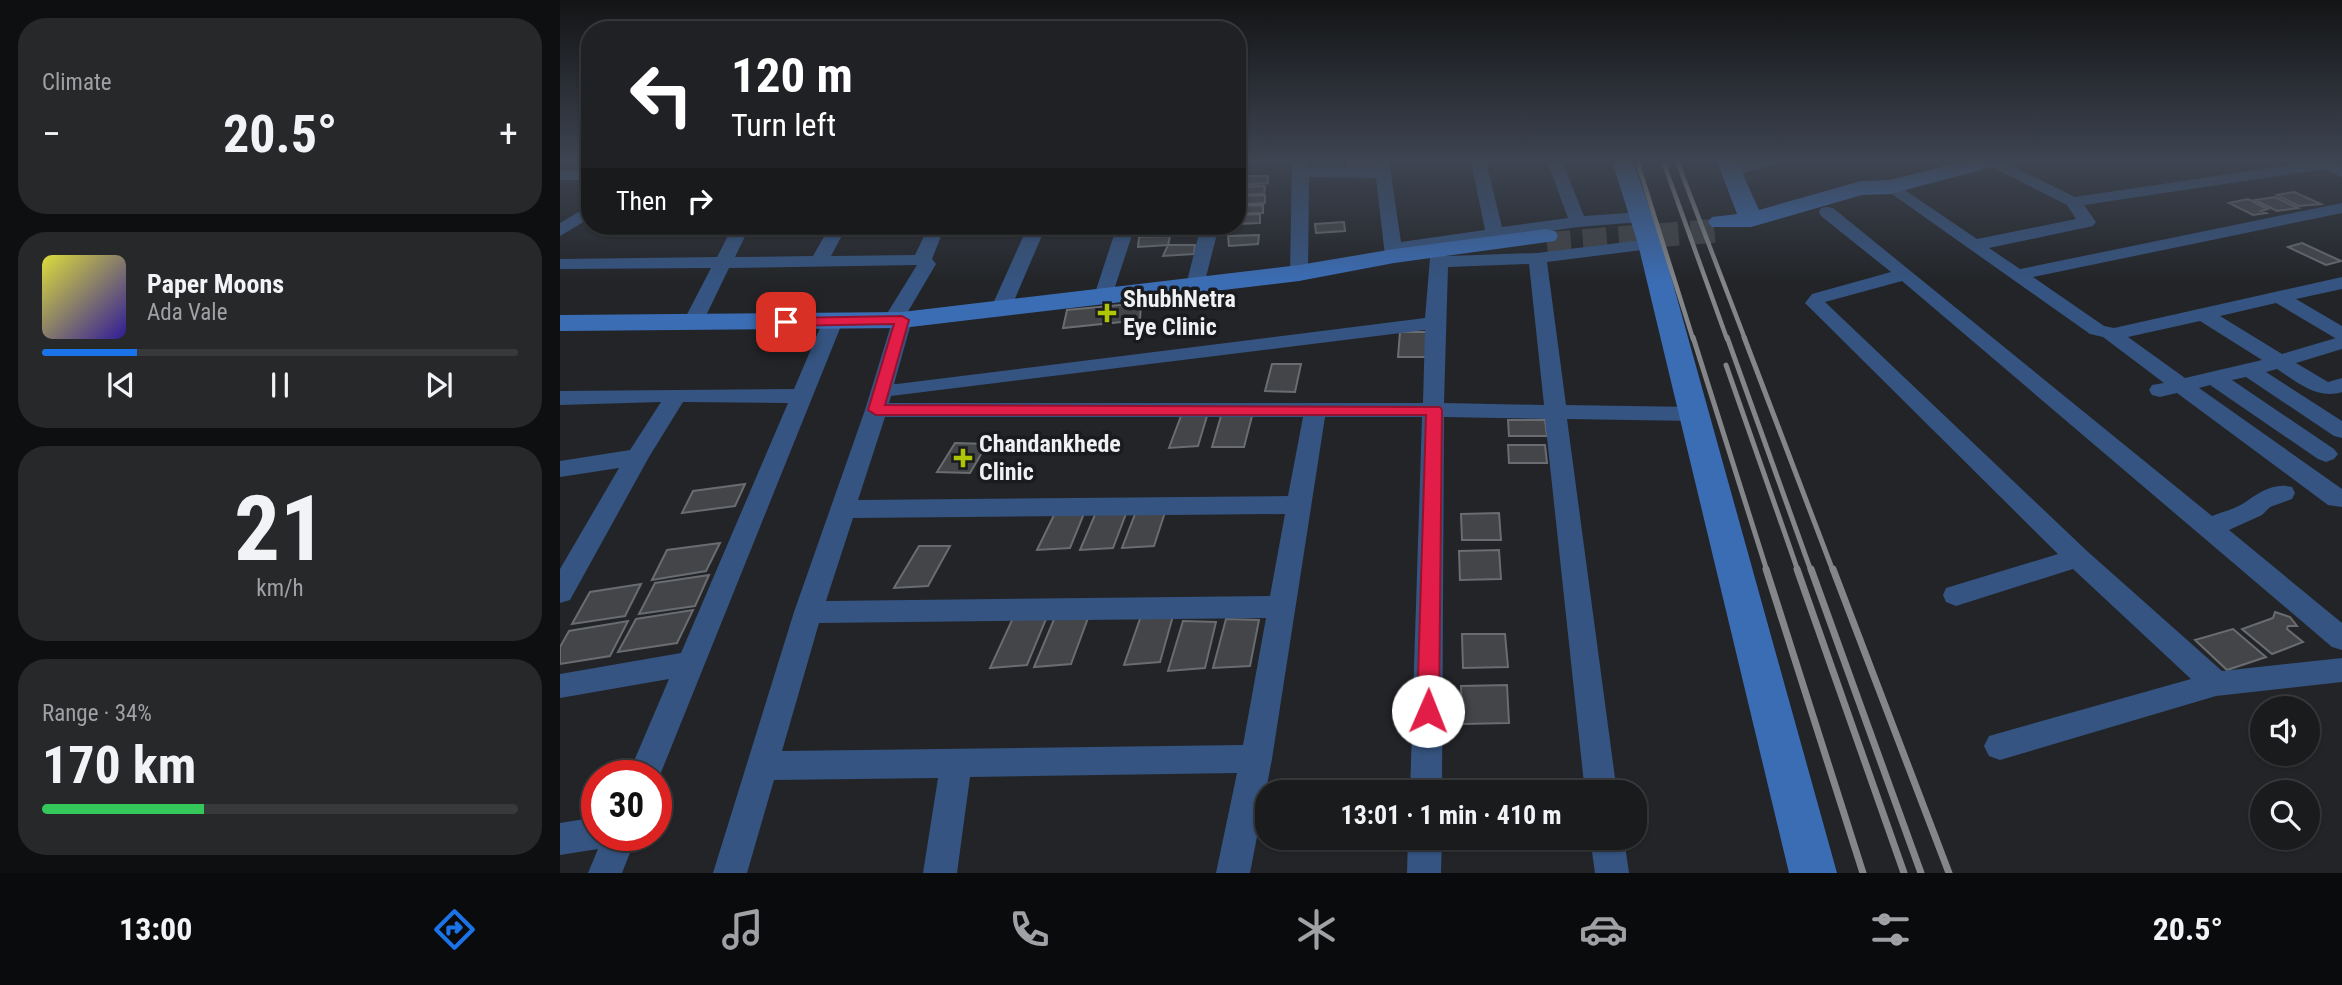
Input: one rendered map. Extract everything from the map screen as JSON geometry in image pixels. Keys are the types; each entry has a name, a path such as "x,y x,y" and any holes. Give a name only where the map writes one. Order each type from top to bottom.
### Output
{"street":[{"path":"1300,202 1300,273"},
{"path":"1388,202 1393,252"},
{"path":"1488,202 1496,234"},
{"path":"1570,202 1578,222"},
{"path":"1637,202 1650,244 1813,873"},
{"path":"1744,202 1751,220"},
{"path":"1814,202 1723,226 1763,229 1857,202"},
{"path":"1912,202 2097,331 2110,333 2279,297 2336,290"},
{"path":"1976,245 2087,222 2073,202"},
{"path":"2017,275 2342,208"},
{"path":"1827,212 2342,639"},
{"path":"560,216 581,214"},
{"path":"560,232 581,217"},
{"path":"560,323 692,324 897,320 1300,273 1354,265 1393,252 1496,234 1578,222 1642,217"},
{"path":"692,324 737,235"},
{"path":"819,261 833,235"},
{"path":"922,260 933,235"},
{"path":"1001,308 1033,235"},
{"path":"1103,296 1123,235"},
{"path":"1195,285 1208,235"},
{"path":"1354,265 1372,267 1543,246 1650,244"},
{"path":"1543,246 1556,414 1599,780"},
{"path":"1393,252 1430,258"},
{"path":"1426,780 1435,323 1430,258"},
{"path":"560,264 922,260 927,264 897,320 879,399 808,612 730,873"},
{"path":"1905,274 1819,298 1815,303 2078,558 2216,684"},
{"path":"2279,297 2342,334"},
{"path":"2203,314 2321,387 2329,389 2342,385"},
{"path":"650,760 833,321"},
{"path":"879,399 911,389 1435,323"},
{"path":"2110,333 2171,388 2261,444 2337,499 2342,498"},
{"path":"2171,388 2342,344"},
{"path":"2249,370 2342,431"},
{"path":"2214,378 2326,454"},
{"path":"560,593 637,457 677,396"},
{"path":"560,398 801,396"},
{"path":"879,399 1315,410 1694,414"},
{"path":"1233,873 1256,759 1315,410"},
{"path":"2261,444 2298,435"},
{"path":"560,469 637,457"},
{"path":"2209,528 2253,509 2260,501 2283,494"},
{"path":"843,509 1299,505"},
{"path":"1956,595 2078,558"},
{"path":"808,612 1282,607"},
{"path":"560,686 690,663"},
{"path":"2000,746 2216,684 2342,670"},
{"path":"762,766 1256,759"},
{"path":"940,873 956,763"},
{"path":"560,839 581,836"},
{"path":"1424,873 1425,850"},
{"path":"1609,850 1612,873"},
{"path":"605,873 614,851"}],"building":[{"path":"1246,202 1265,203 1246,204"},
{"path":"2253,202 2268,209 2261,211 2266,213 2253,215 2229,203"},
{"path":"2258,202 2285,202 2298,208 2277,211"},
{"path":"2290,202 2321,204 2299,206"},
{"path":"1263,205 1263,213 1246,214 1246,206"},
{"path":"1260,214 1260,223 1246,224 1246,215"},
{"path":"1344,222 1345,231 1316,233 1315,224"},
{"path":"1259,235 1258,244 1229,246 1228,236"},
{"path":"1170,236 1168,245 1138,247 1139,237"},
{"path":"2302,243 2341,261 2326,265 2288,247"},
{"path":"1168,245 1195,245 1194,254 1163,256"},
{"path":"1141,303 1140,320 1063,328 1067,310"},
{"path":"1400,332 1427,332 1426,357 1398,357"},
{"path":"1272,364 1301,364 1295,392 1265,391"},
{"path":"1181,416 1207,416 1198,446 1169,448"},
{"path":"1221,416 1252,416 1244,447 1212,447"},
{"path":"1508,420 1545,420 1547,436 1509,436"},
{"path":"955,443 987,444 970,473 937,472"},
{"path":"1508,445 1545,445 1547,463 1509,463"},
{"path":"745,484 735,506 682,513 693,491"},
{"path":"1137,509 1166,509 1154,546 1122,548"},
{"path":"1097,510 1127,511 1113,548 1080,550"},
{"path":"1056,511 1085,511 1070,548 1037,550"},
{"path":"1499,513 1501,540 1462,540 1461,514"},
{"path":"720,543 706,571 652,580 667,550"},
{"path":"919,546 950,546 928,586 894,588"},
{"path":"1499,550 1501,579 1460,580 1459,551"},
{"path":"709,575 695,606 639,614 655,583"},
{"path":"641,584 625,616 572,624 590,592"},
{"path":"693,610 677,643 618,652 636,619"},
{"path":"2275,612 2290,617 2297,626 2288,626 2287,629 2303,642 2272,654 2242,629 2273,618"},
{"path":"1141,616 1173,616 1160,662 1124,665"},
{"path":"1055,617 1088,618 1071,664 1034,667"},
{"path":"1013,618 1046,619 1027,665 990,668"},
{"path":"1226,619 1259,620 1250,666 1213,668"},
{"path":"628,621 610,656 560,664 560,647 569,631"},
{"path":"1183,621 1216,622 1205,668 1168,671"},
{"path":"2233,629 2266,657 2227,670 2195,640"},
{"path":"1462,634 1505,634 1508,667 1463,668"},
{"path":"1507,685 1509,723 1462,724 1461,686"}],"tunnel":[{"path":"1547,244 1725,230"}],"railway":[{"path":"1650,202 1693,339"},
{"path":"1678,202 1727,339"},
{"path":"1693,202 1745,339"},
{"path":"1693,337 1767,571"},
{"path":"1727,337 1811,571"},
{"path":"1744,337 1833,571"},
{"path":"1726,365 1798,571"},
{"path":"1766,569 1863,873"},
{"path":"1797,569 1904,873"},
{"path":"1811,569 1921,873"},
{"path":"1833,569 1949,873"}],"place":[{"name":"ShubhNetra Eye Clinic","path":"1107,313"},
{"name":"Chandankhede Clinic","path":"963,458"}],"route":[{"path":"786,322 902,320 876,410 1434,410 1428,711"}]}
